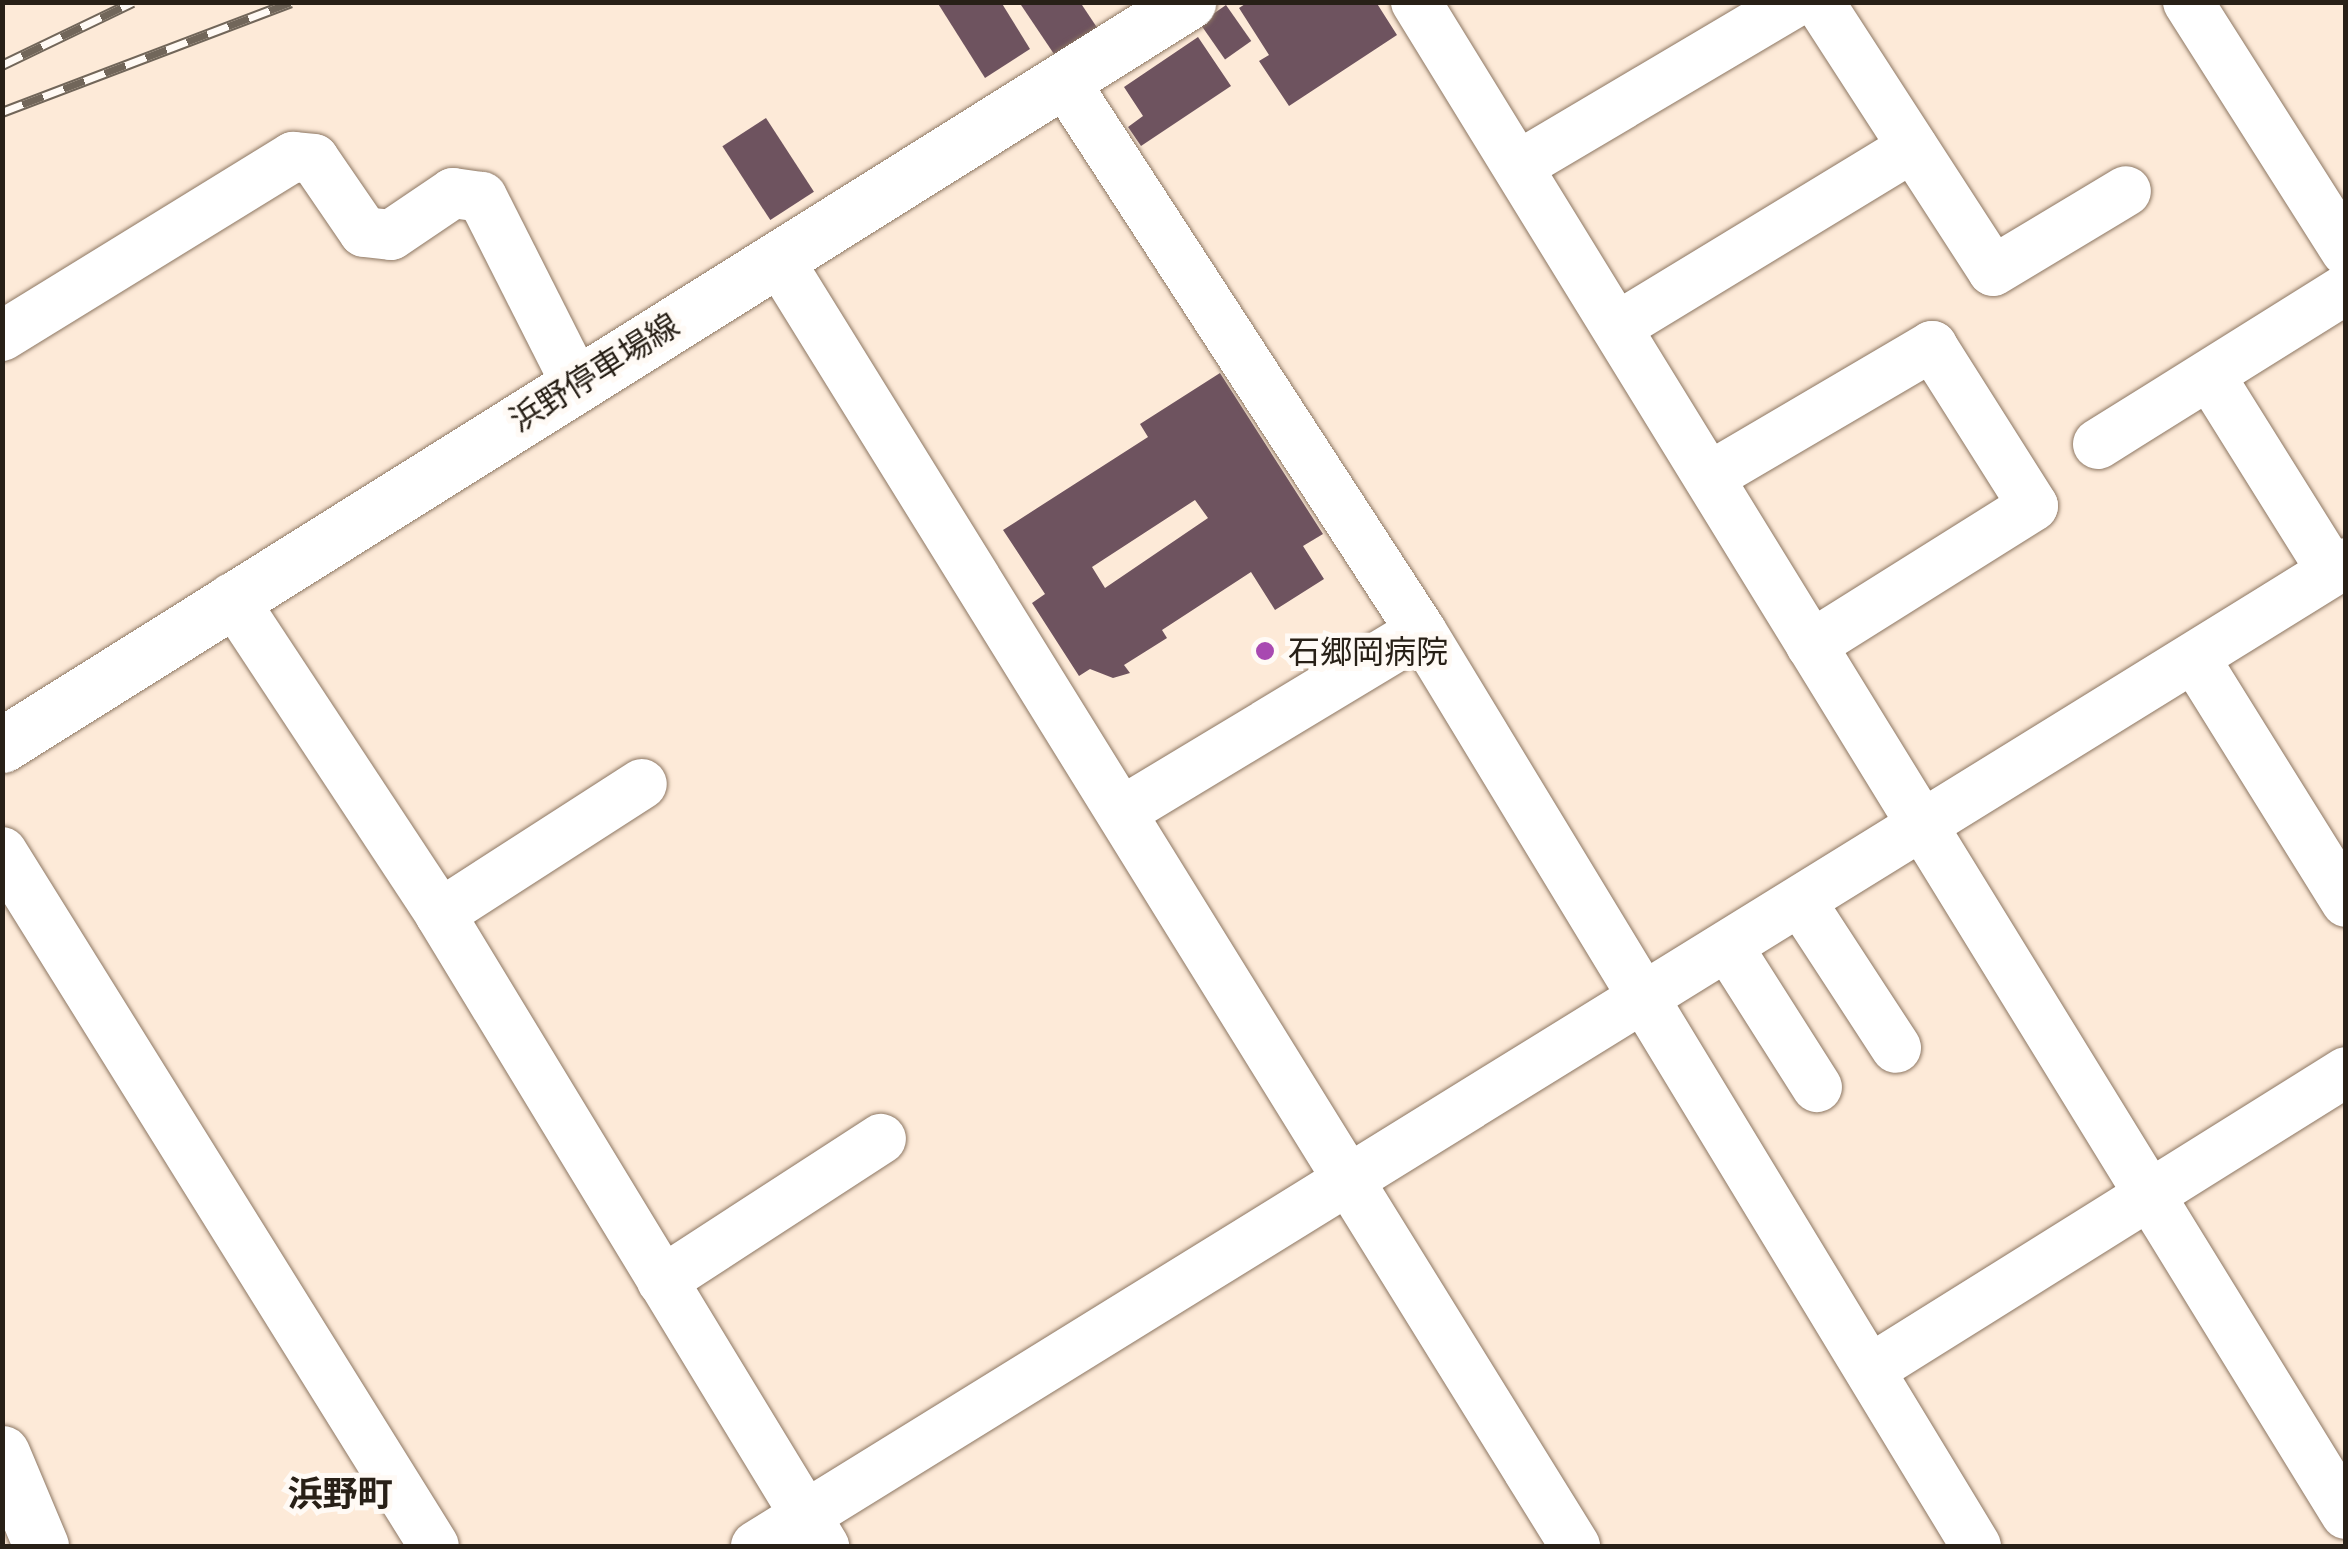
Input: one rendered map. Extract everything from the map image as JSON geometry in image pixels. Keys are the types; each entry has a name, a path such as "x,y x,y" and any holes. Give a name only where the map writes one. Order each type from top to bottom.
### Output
{"main road":[{"name":"浜野停車場線","path":"2,745 1188,2"},
{"path":"2,1453 41,1546"}],"street":[{"path":"1416,2 2346,1514"},
{"path":"1518,166 1795,2"},
{"path":"1819,2 1993,271 2126,191"},
{"path":"2188,2 2346,252"},
{"path":"1064,81 1421,631 1976,1546"},
{"path":"1617,327 1914,147"},
{"path":"2,336 293,157 314,160 364,232 392,235 453,193 482,197 576,382"},
{"path":"778,259 1575,1546"},
{"path":"2098,444 2346,289"},
{"path":"1709,478 1932,346 2033,506 1811,645"},
{"path":"756,1546 814,1531 1348,1180 2195,660 2339,567 2210,376"},
{"path":"232,598 440,914 814,1531"},
{"path":"1123,811 1421,631"},
{"path":"2195,660 2346,902"},
{"path":"440,914 642,784"},
{"path":"2,852 434,1546"},
{"path":"1800,902 1896,1048"},
{"path":"1728,947 1817,1087"},
{"path":"1871,1369 2346,1072"},
{"path":"662,1281 881,1138"}],"building":[{"path":"937,2 1001,2 1030,49 985,78"},
{"path":"1019,2 1080,2 1098,29 1056,57"},
{"path":"1248,2 1376,2 1397,35 1289,106 1259,61 1269,55 1239,8"},
{"path":"1226,5 1251,41 1225,59 1200,23"},
{"path":"1198,37 1231,86 1141,146 1128,127 1143,116 1124,87"},
{"path":"766,118 814,192 770,220 722,146"},
{"path":"1220,373 1323,534 1303,546 1324,579 1275,610 1251,572 1162,630 1167,638 1124,665 1130,673 1113,678 1090,669 1079,676 1032,603 1045,594 1003,530 1148,437 1140,424","holes":["1195,500 1208,518 1105,588 1092,567"]}],"railway":[{"path":"2,65 133,2"},
{"path":"2,112 291,2"}],"place":[{"name":"石郷岡病院","path":"1265,651"}],"district":[{"name":"浜野町","path":"340,1493"}]}
